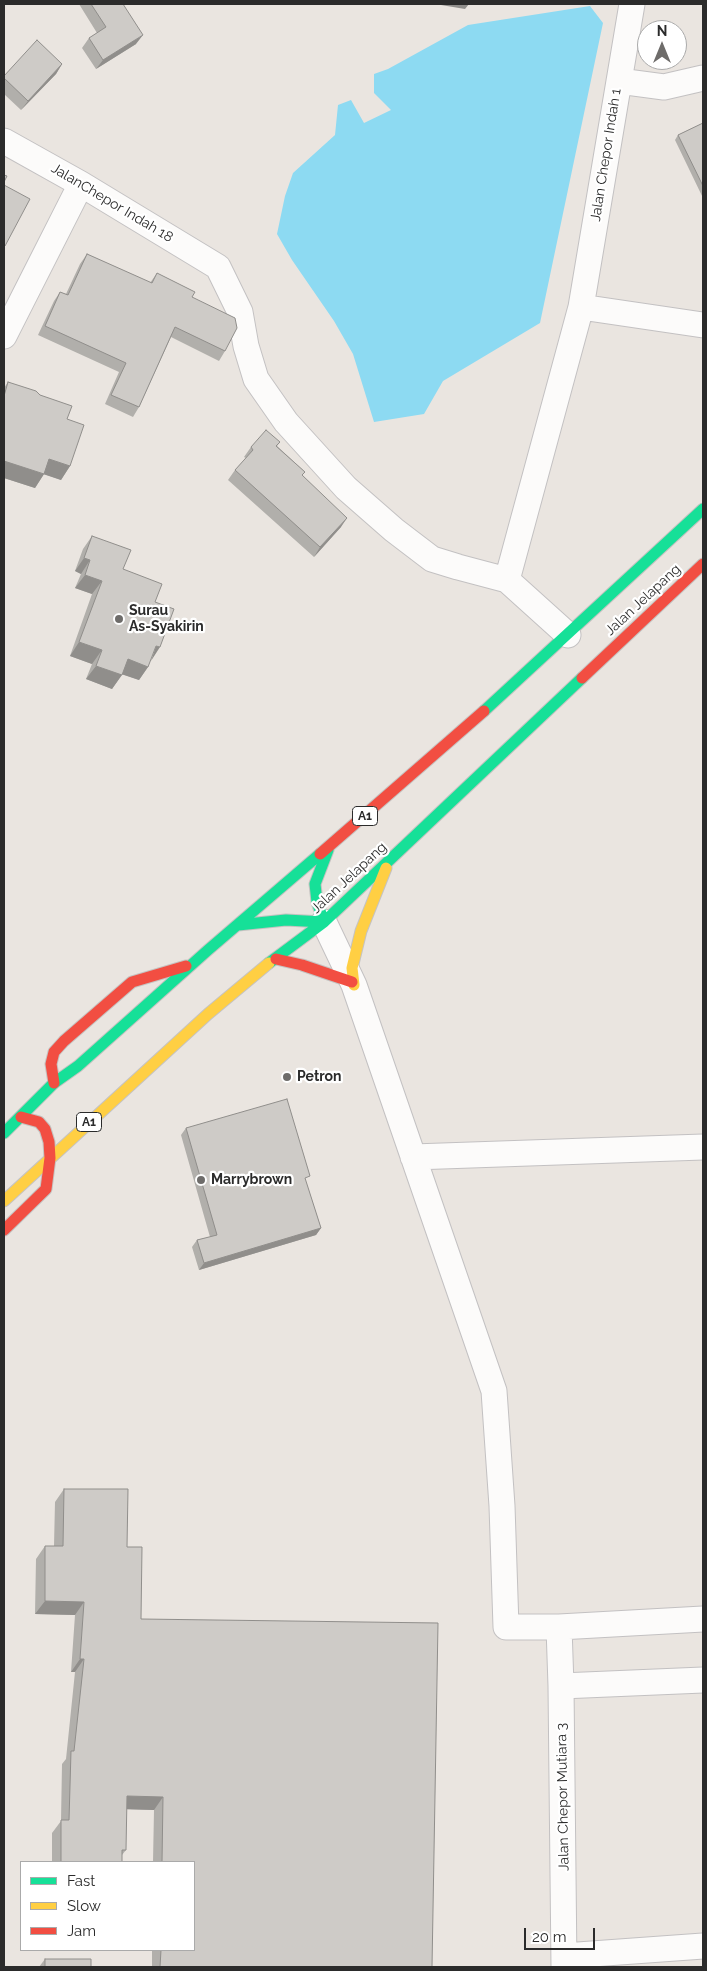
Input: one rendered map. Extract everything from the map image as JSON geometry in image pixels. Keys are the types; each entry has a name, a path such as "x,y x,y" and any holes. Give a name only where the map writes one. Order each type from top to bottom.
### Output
{"main road":[{"name":"Jalan Jelapang","path":"4,1133 54,1084 78,1066 238,924 453,739 703,509"},
{"name":"Jalan Jelapang","path":"4,1201 208,1014 324,922 703,564"},
{"path":"238,924 286,920 324,922 317,902 315,884 330,846"},
{"path":"276,959 302,965 353,984 352,968 362,931 389,862"},
{"path":"54,1084 51,1064 54,1052 132,982 193,964"},
{"path":"4,1230 46,1189 50,1142 46,1129 39,1122 21,1117"}],"street":[{"name":"Jalan Chepor Indah 1","path":"506,580 582,306 632,4"},
{"path":"618,81 664,87 703,78"},
{"name":"JalanChepor Indah 18","path":"4,141 81,184 218,267 240,312 246,346 256,379 286,422 346,488 394,530 432,559 458,568 506,580"},
{"path":"4,336 81,184"},
{"path":"582,306 703,325"},
{"path":"506,580 568,635"},
{"path":"324,922 353,984 494,1391 502,1506 506,1627 559,1627 703,1619"},
{"path":"413,1157 703,1147"},
{"name":"Jalan Chepor Mutiara 3","path":"559,1627 564,1961"},
{"path":"561,1686 703,1680"},
{"path":"564,1961 703,1946"}],"water":[{"path":"590,6 603,23 540,323 443,381 424,414 374,422 353,354 334,321 292,260 277,234 285,196 293,173 335,135 338,105 351,100 364,123 391,110 374,93 374,74 388,69 468,25"}],"building":[{"path":"91,4 123,4 143,35 103,60 89,38 106,27"},
{"path":"37,40 62,64 28,101 4,76"},
{"path":"703,123 703,186 678,135"},
{"path":"4,185 30,199 5,246 4,245"},
{"path":"87,254 152,283 157,273 195,292 192,297 235,318 237,328 225,351 175,327 139,407 111,395 126,363 45,326 60,292 68,295"},
{"path":"8,382 72,406 67,419 84,425 70,466 49,459 44,474 4,461 4,396"},
{"path":"266,430 280,442 276,446 305,472 302,475 347,518 320,547 235,470 253,450 251,447"},
{"name":"Surau As-Syakirin","path":"92,536 131,550 123,569 162,584 155,602 174,609 160,647 156,646 148,667 128,659 122,675 96,666 102,650 79,642 102,581 85,575 90,560 84,558"},
{"path":"287,1099 310,1176 305,1178 321,1228 204,1263 197,1240 217,1235 186,1128"},
{"path":"64,1489 128,1489 127,1547 142,1547 141,1619 438,1623 432,1967 160,1967 161,1951 195,1951 195,1861 162,1861 163,1797 127,1796 126,1850 122,1850 122,1861 61,1861 61,1820 69,1820 71,1751 74,1751 84,1659 80,1659 84,1602 45,1601 45,1546 63,1546"},
{"path":"45,1959 91,1959 91,1967 45,1967"}],"traffic: fast":[{"path":"484,711 703,509"},
{"path":"269,963 324,922 582,678"},
{"path":"238,925 286,920 324,922 317,902 315,884 328,850"},
{"path":"4,1133 54,1083 78,1066 208,950 320,854"}],"traffic: slow":[{"path":"354,985 352,968 361,931 386,868"},
{"path":"4,1201 208,1014 269,963"}],"traffic: jam":[{"path":"582,678 703,564"},
{"path":"320,854 484,711"},
{"path":"276,959 302,965 352,982"},
{"path":"54,1083 51,1064 54,1052 64,1041 132,982 186,966"},
{"path":"4,1230 46,1189 50,1158 49,1142 45,1129 39,1122 21,1117"}],"place":[{"name":"Surau As-Syakirin","path":"119,619"},
{"name":"Petron","path":"287,1077"},
{"name":"Marrybrown","path":"201,1180"}]}
